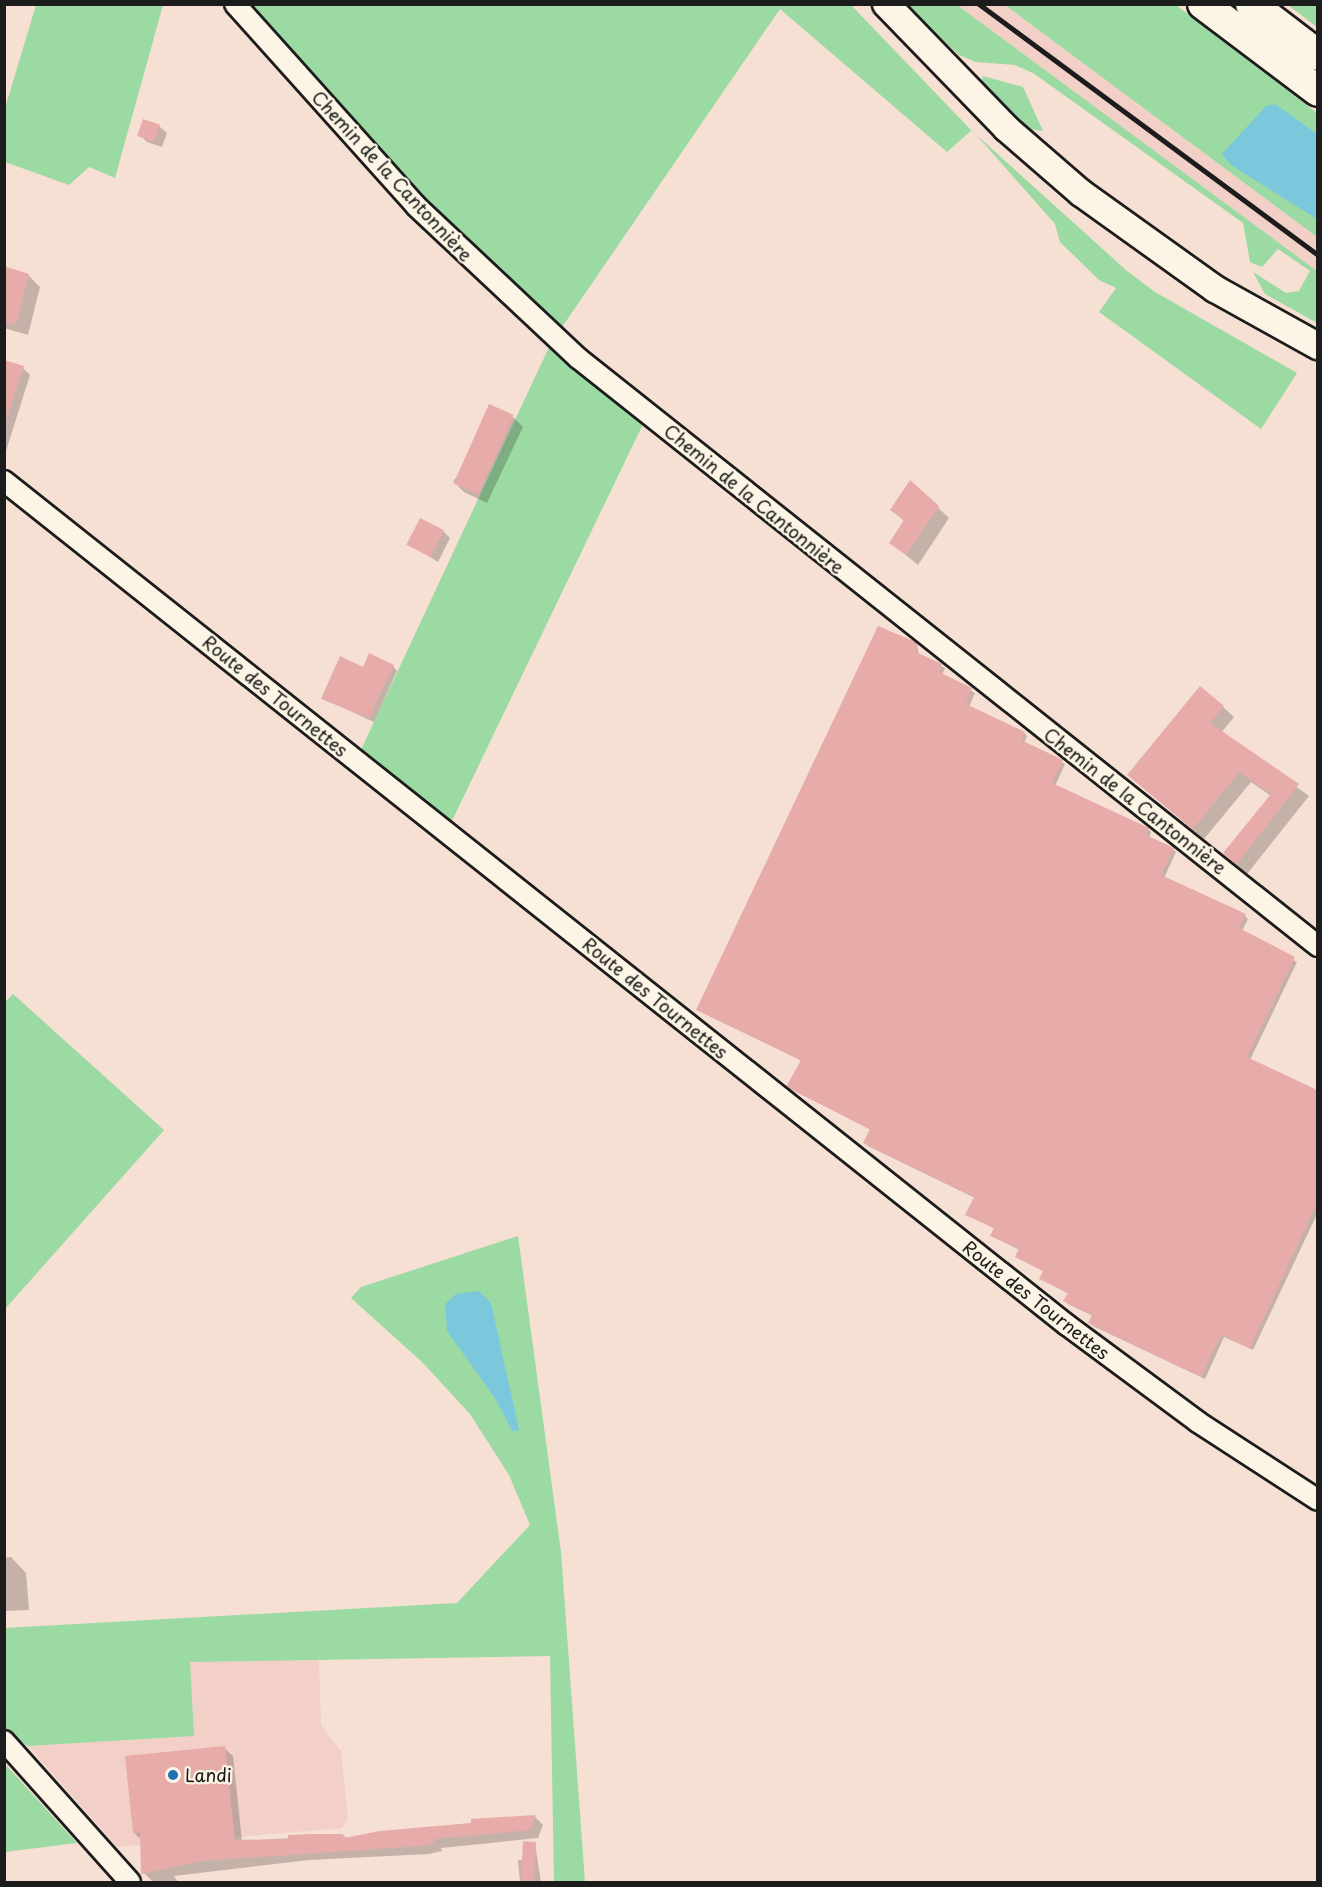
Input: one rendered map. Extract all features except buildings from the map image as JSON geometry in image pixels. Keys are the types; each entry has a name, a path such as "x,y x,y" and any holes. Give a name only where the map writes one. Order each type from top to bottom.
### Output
{"highway":[{"path":"1203,4 1317,91"},
{"path":"1251,4 1317,55"}],"main road":[{"path":"886,4 1006,128 1082,193 1215,289 1317,346"}],"street":[{"name":"Chemin de la Cantonnière","path":"235,4 416,206 578,358 1317,946"},
{"name":"Route des Tournettes","path":"4,481 1066,1325 1198,1422 1317,1500"},
{"path":"4,1741 130,1882"}],"shaded area":[{"path":"957,5 1005,5 1317,237 1317,271"},
{"path":"319,1659 321,1725 341,1751 348,1817 342,1828 117,1847 28,1746 193,1736 189,1662"}],"green space":[{"path":"36,5 163,5 115,178 89,167 69,185 5,162 5,108"},
{"path":"247,5 851,5 971,130 947,152 780,9 560,330 477,257"},
{"path":"906,5 957,5 1317,271 1317,323 1265,294 1253,272 1286,293 1299,291 1310,271 1278,249 1262,267 1250,262 1243,223 1033,73 1015,65 976,62 959,55"},
{"path":"1005,5 1176,5 1317,113 1317,237"},
{"path":"1288,5 1317,5 1317,27"},
{"path":"983,76 1023,87 1043,131 1029,129 981,83"},
{"path":"976,134 1127,271 1155,292 1297,373 1261,429 1099,312 1116,288 1099,280 1060,242 1055,224"},
{"path":"551,343 644,422 450,825 359,754"},
{"path":"13,994 164,1130 5,1309 4,1003"},
{"path":"518,1236 561,1552 585,1882 554,1882 550,1656 190,1662 194,1736 28,1746 10,1735 5,1728 4,1628 457,1603 530,1525 509,1475 470,1414 423,1363 351,1298 361,1287"},
{"path":"5,1764 77,1843 5,1852"}],"water":[{"path":"1275,104 1317,134 1317,219 1231,165 1222,154 1266,106"},
{"path":"479,1291 491,1303 519,1430 512,1431 495,1398 447,1331 445,1304 456,1294"}],"railway":[{"path":"979,4 1318,255"}],"place":[{"name":"Landi","path":"173,1775"}]}
